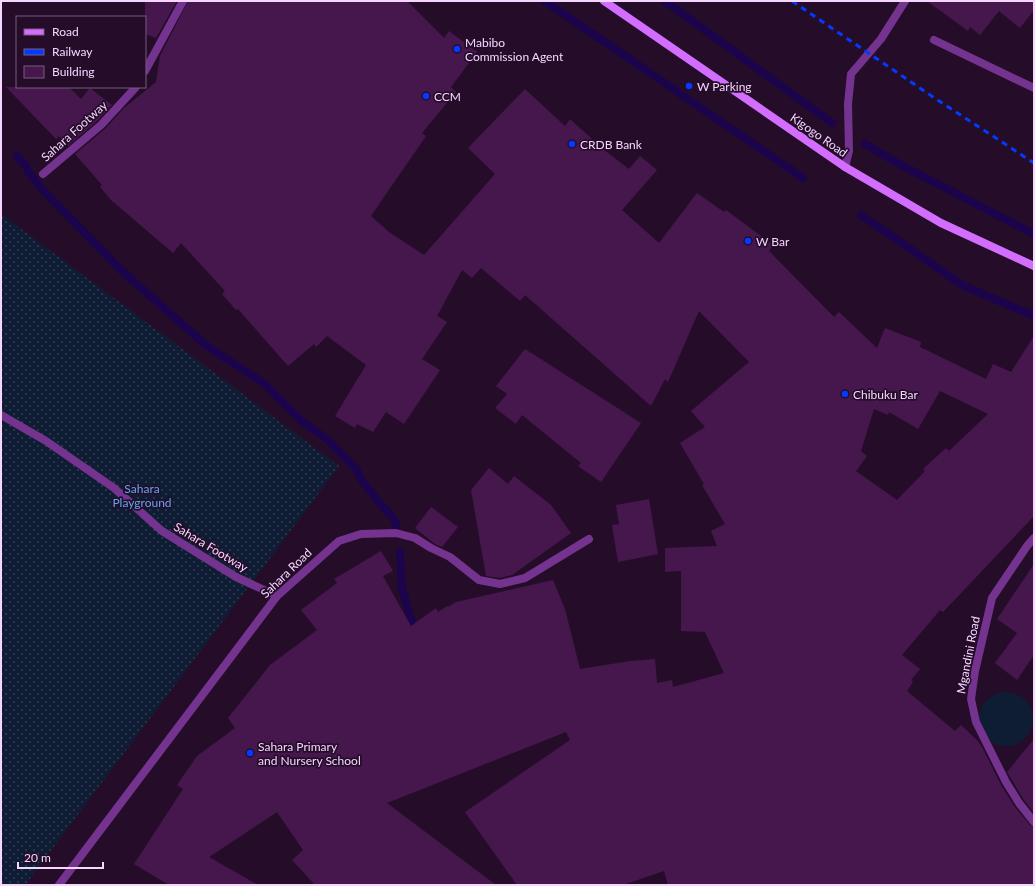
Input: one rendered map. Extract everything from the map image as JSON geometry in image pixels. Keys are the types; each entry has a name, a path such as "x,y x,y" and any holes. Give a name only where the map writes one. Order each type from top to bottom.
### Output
{"main road":[{"name":"Kigogo Road","path":"604,1 845,167 941,222 1034,266"}],"street":[{"path":"146,69 183,1"},
{"path":"845,167 849,151 848,104 851,74 881,39 905,1"},
{"path":"934,40 1034,88"},
{"name":"Sahara Footway","path":"43,174 101,125 135,88"},
{"name":"Sahara Footway","path":"1,415 46,441 114,488 162,531 236,577 277,596"},
{"name":"Sahara Road","path":"58,885 277,596 340,541 361,534 396,533 415,538 450,557 479,580 500,584 525,578 589,540"},
{"name":"Mgandini Road","path":"1034,538 992,598 975,670 971,699 976,722 1006,782 1019,803 1034,822"}],"green space":[{"name":"Sahara Playground","path":"1,214 339,466 25,885 1,885"},
{"path":"1006,692 1016,694 1025,700 1031,709 1033,719 1031,729 1025,738 1016,744 1006,746 996,744 987,738 981,729 979,719 981,709 987,700 996,694"}],"building":[{"path":"145,1 177,1 156,38 146,34"},
{"path":"188,1 407,1 444,38 449,31 477,52 451,87 456,92 422,133 426,136 371,216 389,232 424,255 495,174 468,148 525,89 565,126 570,119 592,139 591,140 629,169 640,156 657,170 622,210 659,243 697,193 724,212 726,210 773,245 769,251 834,317 839,312 877,348 885,328 921,342 920,347 986,379 993,364 1011,372 1034,336 1034,516 943,612 940,610 902,655 920,669 911,680 913,682 907,691 955,731 961,725 979,742 1001,785 1014,806 1030,825 1034,827 1034,885 668,885 664,871 623,885 517,885 465,812 570,740 566,732 387,803 496,885 315,885 292,860 303,850 277,812 209,857 258,885 169,885 134,864 183,789 177,785 197,756 235,728 228,718 270,665 317,630 301,610 337,583 334,579 381,551 393,571 383,576 411,626 436,608 438,612 456,602 553,580 565,609 580,669 630,661 655,659 657,683 672,680 673,687 724,673 705,632 681,631 681,571 665,572 665,548 717,546 711,531 725,524 680,443 705,427 691,411 749,362 699,311 668,382 665,379 651,406 525,295 520,301 481,268 472,278 462,270 437,316 447,322 422,359 440,370 404,424 386,412 373,432 357,424 355,428 335,416 366,365 327,336 316,347 314,344 288,366 238,309 236,310 222,294 225,291 181,243 173,253 111,200 100,187 102,185 75,154 105,129 124,108 156,82 160,56","holes":["940,391 988,414 949,451 946,448 923,469 925,471 897,500 856,471 867,456 861,451 874,409 888,415 889,412 918,429"]},
{"path":"927,1 1034,1 1034,10 1020,28 999,11 980,35 970,27 968,31"},
{"path":"6,87 70,88 81,99 90,88 112,105 97,121 68,146 59,136 56,139"},
{"path":"525,349 641,423 601,482 578,466 581,463 522,415 516,424 495,408 507,394 496,386"},
{"path":"489,468 508,484 514,476 551,505 571,533 512,575 500,578 486,576 471,490"},
{"path":"649,499 658,554 618,562 612,525 619,524 616,505"},
{"path":"431,507 458,527 442,547 435,544 415,528"},
{"path":"1034,564 1034,655 1017,680 995,663 1017,633 997,619"},
{"path":"1034,739 1034,813 1024,800 1007,772"}],"waterway":[{"path":"545,1 803,178"},
{"path":"665,1 832,123"},
{"path":"865,144 903,166 1034,234"},
{"path":"17,156 41,188 120,269 207,346 266,385 304,423 328,440 356,469 363,482 395,520 396,526"},
{"path":"861,215 964,286 1034,316"},
{"path":"400,552 402,589 416,635"}],"railway":[{"path":"792,1 933,97 1034,163"}],"place":[{"name":"Mabibo Commission Agent","path":"457,49"},
{"name":"W Parking","path":"689,86"},
{"name":"CCM","path":"426,96"},
{"name":"CRDB Bank","path":"572,144"},
{"name":"W Bar","path":"748,241"},
{"name":"Chibuku Bar","path":"845,394"},
{"name":"Sahara Primary and Nursery School","path":"250,753"}]}
